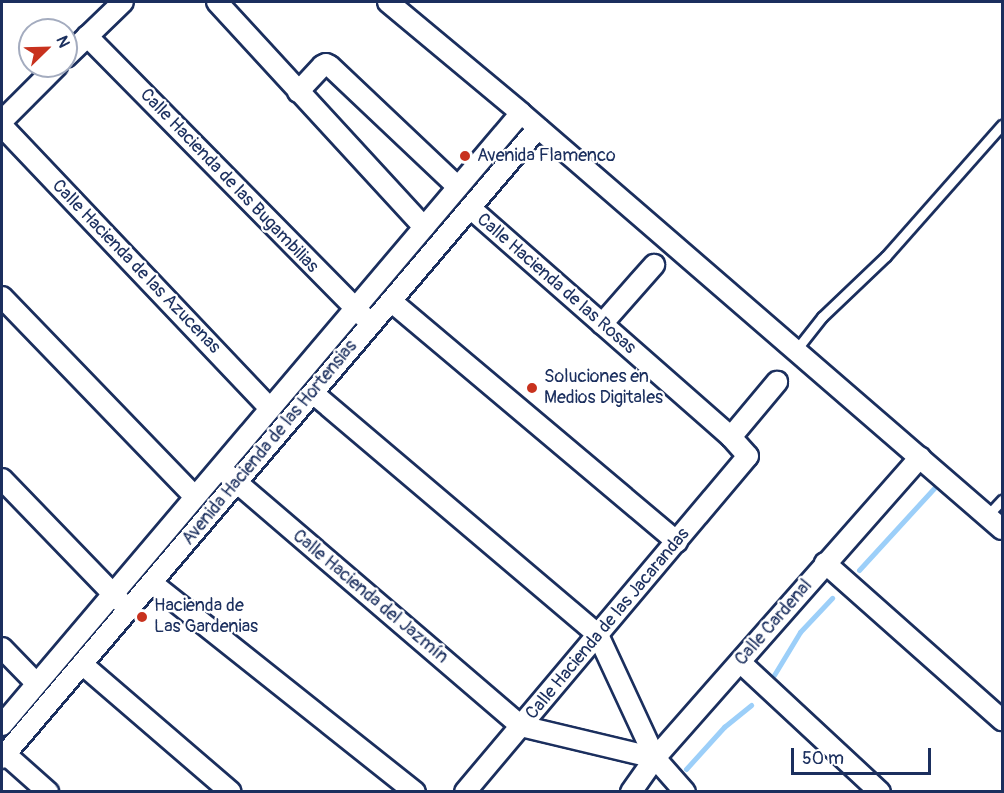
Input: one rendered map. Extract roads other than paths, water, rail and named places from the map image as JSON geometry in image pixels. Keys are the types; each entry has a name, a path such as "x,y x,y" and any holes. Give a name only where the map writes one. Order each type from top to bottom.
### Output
{"street":[{"path":"78,45 123,2"},
{"path":"216,2 424,228"},
{"path":"388,2 521,112 1002,529"},
{"name":"Calle Hacienda de las Bugambilias","path":"87,36 355,309 372,323"},
{"path":"298,92 322,66 326,64 330,66 458,187"},
{"path":"2,121 45,78"},
{"name":"Avenida Hacienda de las Hortensias","path":"2,725 521,112"},
{"name":"Calle Hacienda de las Azucenas","path":"2,126 270,408"},
{"name":"Avenida Hacienda de las Hortensias","path":"3,754 152,583 538,128"},
{"name":"Calle Hacienda de las Rosas","path":"470,208 731,437 748,456"},
{"path":"602,324 654,265"},
{"path":"2,297 195,497"},
{"path":"390,301 677,542"},
{"path":"731,437 777,382"},
{"path":"313,393 598,635 656,758 685,792"},
{"name":"Calle Hacienda de las Jacarandas","path":"465,792 748,456"},
{"name":"Calle Cardenal","path":"631,792 656,758 920,457"},
{"name":"Calle Hacienda del Jazmín","path":"220,468 521,726"},
{"path":"2,479 129,609"},
{"path":"825,563 1002,720"},
{"path":"152,583 415,792"},
{"path":"2,648 36,683"},
{"path":"740,662 880,792"},
{"path":"82,664 231,792"},
{"path":"521,726 656,758"},
{"path":"3,754 48,792"}],"lane":[{"path":"796,350 822,317 886,256 1002,125"},
{"path":"987,516 1002,500"}],"waterway":[{"path":"859,570 936,486"},
{"path":"774,675 800,632 832,598"},
{"path":"686,769 724,727 751,705"}],"place":[{"name":"Avenida Flamenco","path":"465,156"},
{"name":"Soluciones en Medios Digitales","path":"532,388"},
{"name":"Hacienda de Las Gardenias","path":"142,617"}]}
